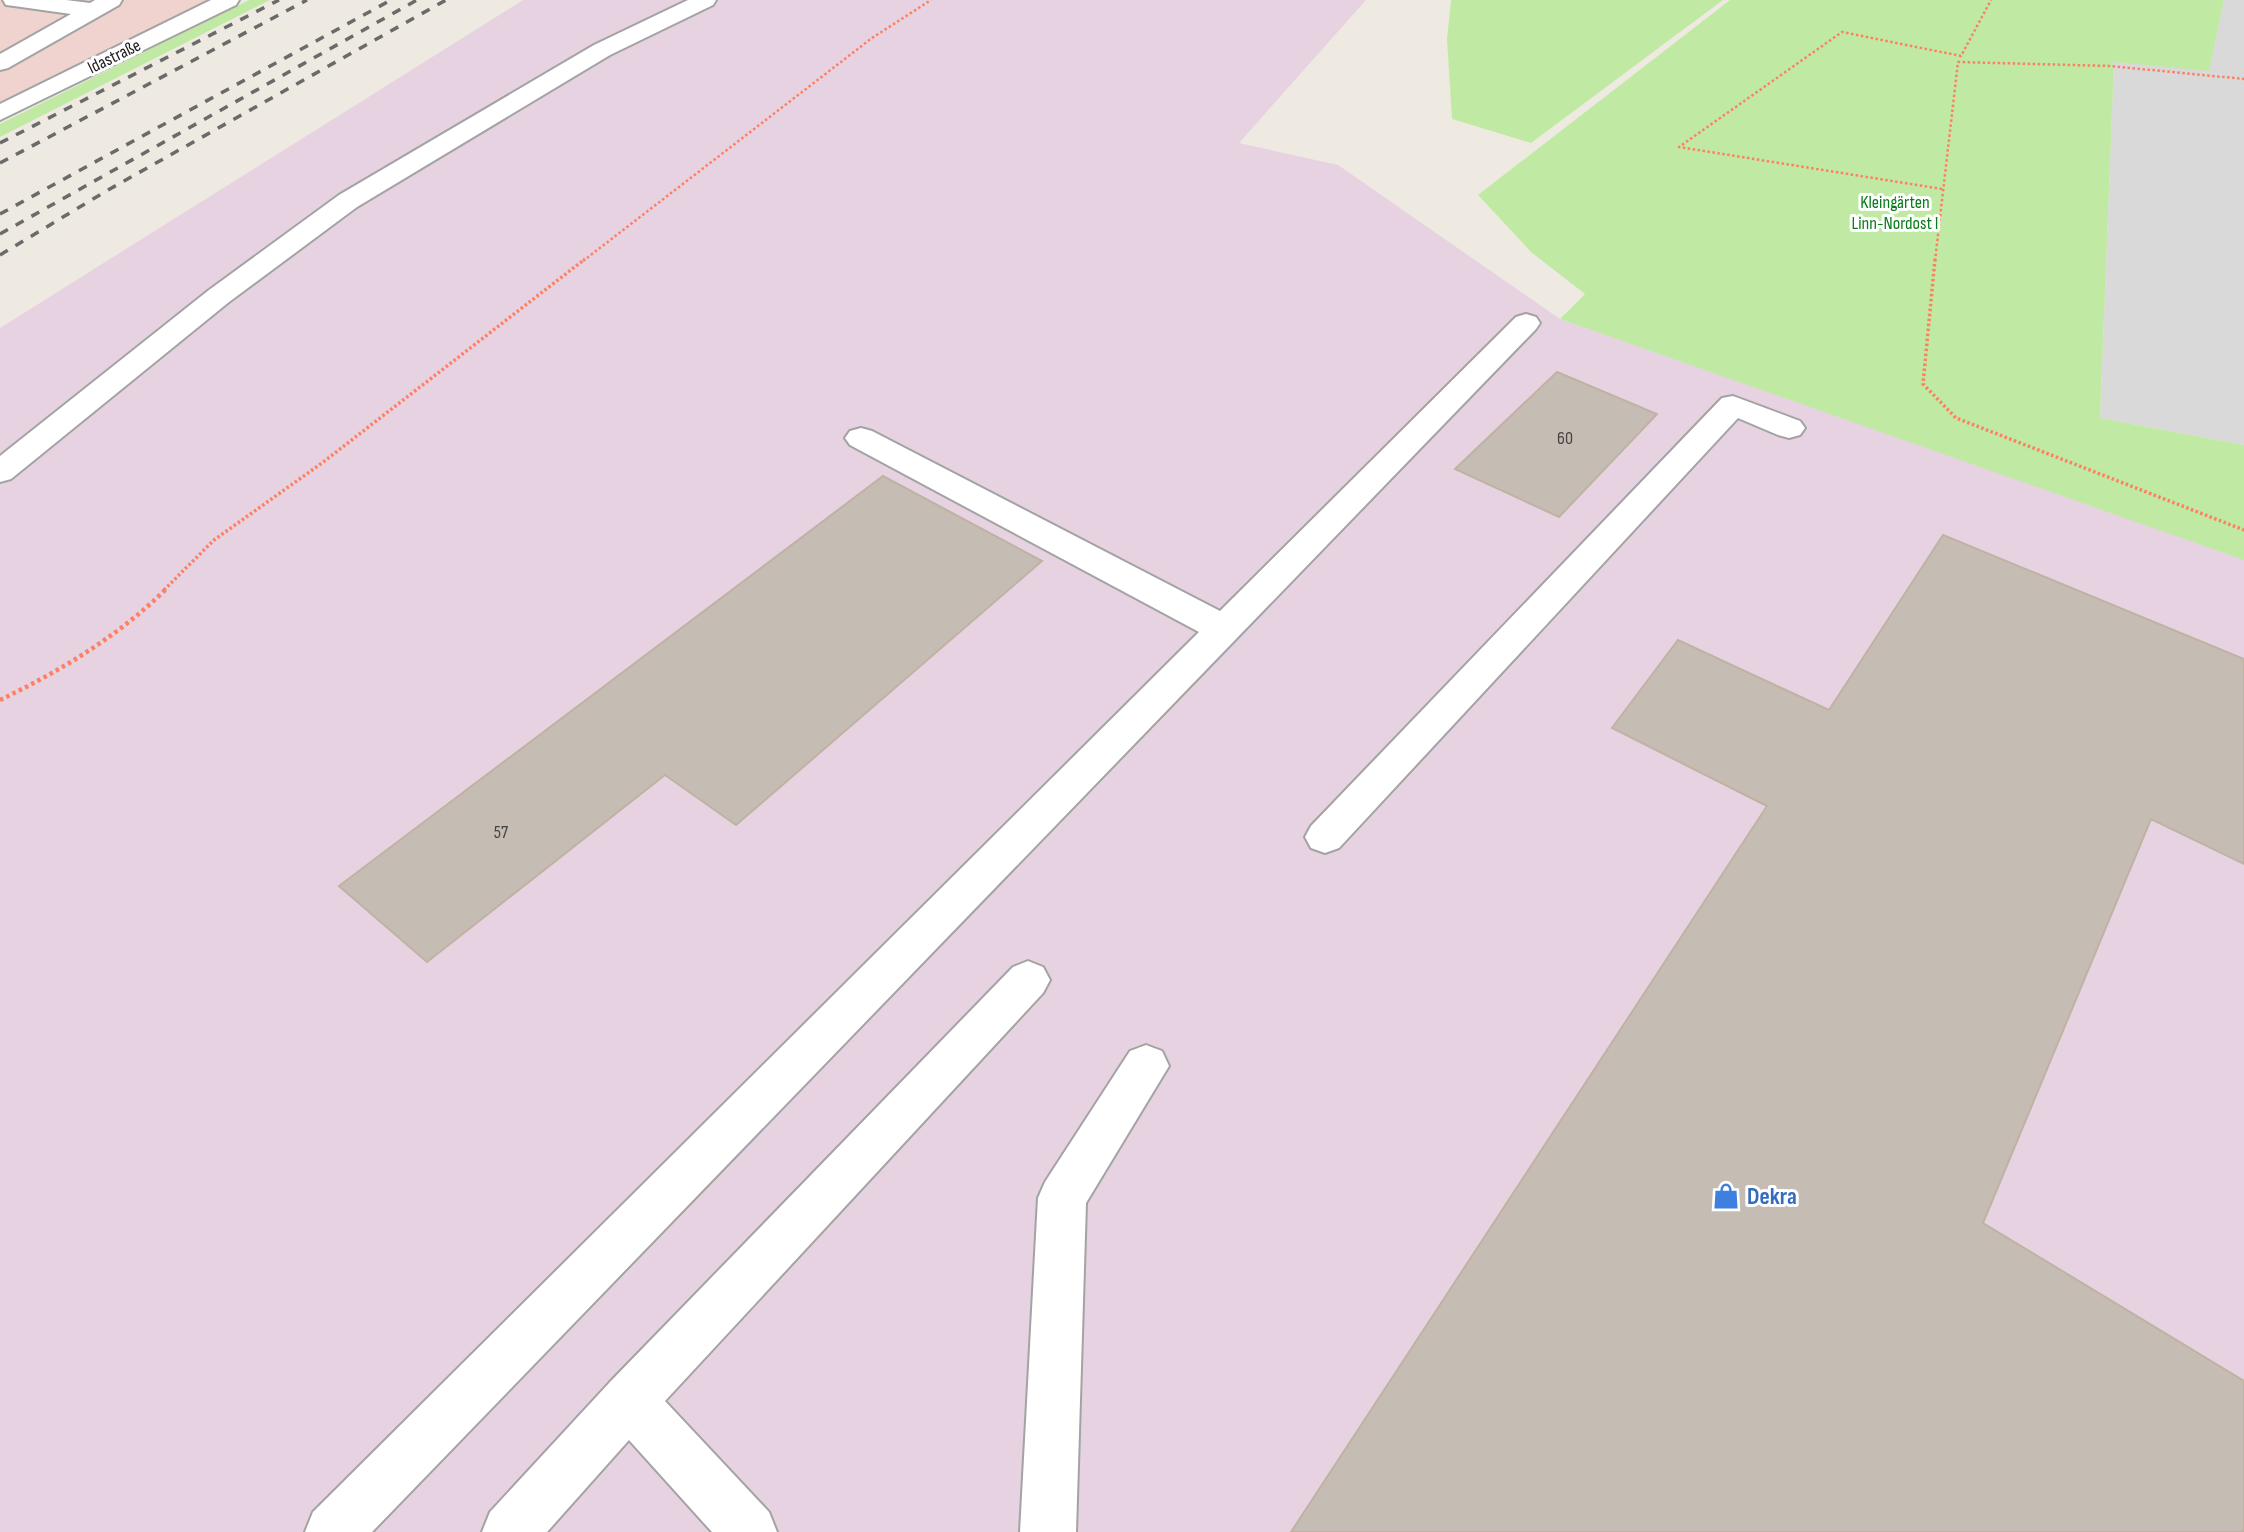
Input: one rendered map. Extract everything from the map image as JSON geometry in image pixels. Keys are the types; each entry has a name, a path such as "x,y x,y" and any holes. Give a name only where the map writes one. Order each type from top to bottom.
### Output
{"street":[{"path":"14,0 102,5"},
{"name":"Idastraße","path":"0,113 228,0"},
{"path":"0,472 219,296 348,201 602,50 705,0"},
{"path":"0,63 102,5"},
{"path":"333,1532 1526,323"},
{"path":"1325,837 1733,405 1789,428"},
{"path":"861,438 1224,629"},
{"path":"510,1532 629,1401 1028,980"},
{"path":"1048,1532 1062,1198 1146,1066"},
{"path":"629,1401 749,1532"}],"path":[{"path":"0,700 55,673 145,610 214,540 322,463 872,38 931,0"},
{"path":"1991,0 1958,62 1942,189 1923,384 1956,418 2244,530"},
{"path":"1942,189 1679,147 1842,32 1961,56"},
{"path":"1958,62 2110,66 2244,79"}],"shaded area":[{"path":"0,0 209,0 0,102"},
{"path":"523,0 1366,0 1239,143 1338,165 1560,319 2244,558 2244,1532 0,1532 0,328"},
{"path":"2224,0 2244,0 2244,445 2100,418 2114,61 2209,70"}],"green space":[{"path":"249,0 270,0 0,137 0,124"},
{"path":"1451,0 1723,0 1531,143 1452,119 1447,39"},
{"name":"Kleingärten Linn-Nordost I","path":"1730,0 2224,0 2209,71 2114,62 2100,418 2244,445 2244,560 1560,319 1585,294 1531,252 1478,195"}],"building":[{"path":"1557,372 1657,414 1559,517 1455,469"},
{"path":"883,476 1042,561 736,825 665,775 427,962 339,886"},
{"path":"1943,535 2244,659 2244,864 2151,819 1983,1223 2244,1381 2244,1532 1291,1532 1767,806 1612,728 1678,640 1829,710"}],"railway":[{"path":"0,143 279,0"},
{"path":"0,163 307,0"},
{"path":"0,214 391,0"},
{"path":"0,234 417,0"},
{"path":"0,255 108,190 446,0"}],"place":[{"name":"Dekra","path":"1726,1196"}]}
